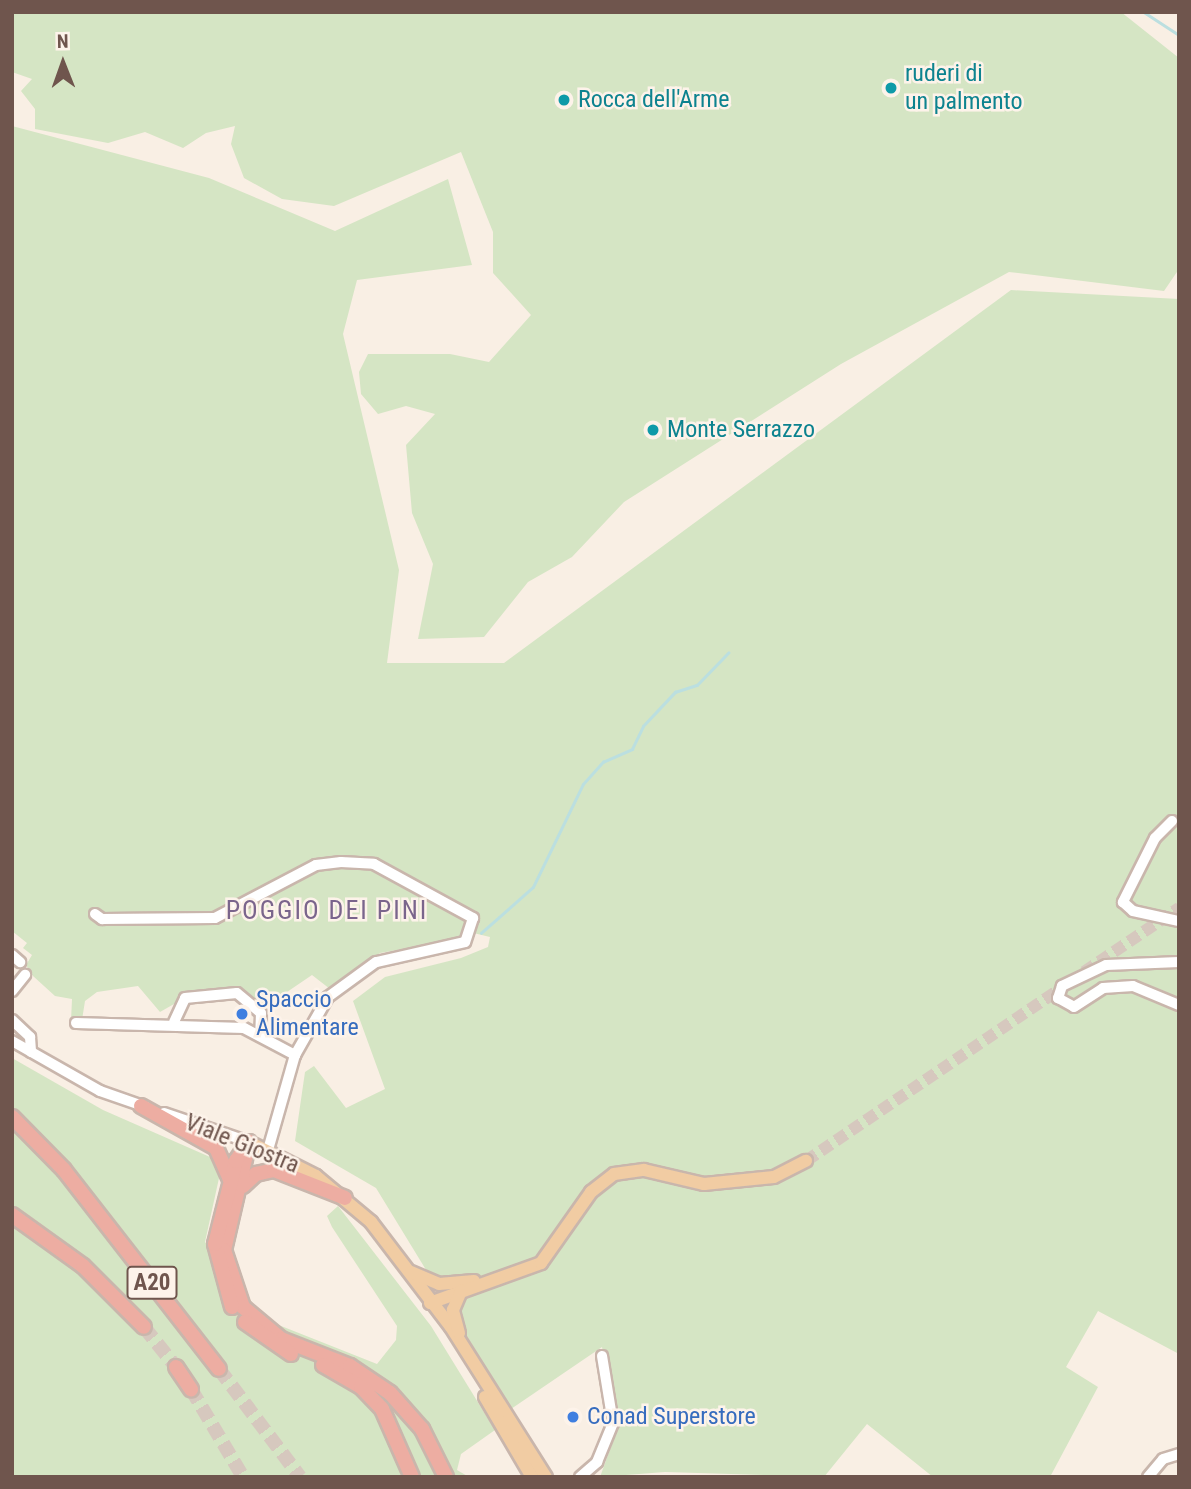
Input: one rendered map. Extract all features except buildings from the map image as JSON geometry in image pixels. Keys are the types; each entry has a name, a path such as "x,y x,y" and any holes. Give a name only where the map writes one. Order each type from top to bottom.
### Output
{"highway":[{"path":"141,1106 216,1148 228,1166 235,1189"},
{"name":"A20","path":"12,1117 86,1198 219,1369"},
{"path":"249,1142 215,1244 221,1286 258,1336 308,1355 350,1366 390,1393 422,1429 446,1477"},
{"path":"235,1189 256,1174 274,1170 345,1198"},
{"name":"A20","path":"12,1215 83,1266 144,1327"},
{"path":"308,1355 345,1376 377,1402 397,1434 412,1477"},
{"path":"176,1367 191,1389"}],"main road":[{"name":"Viale Giostra","path":"249,1142 268,1150 345,1198 406,1270 430,1303 472,1362 546,1477"},
{"path":"430,1303 456,1287 492,1280 541,1263 591,1192 614,1174 645,1170 704,1184 774,1177 806,1161"},
{"path":"406,1270 456,1287"},
{"path":"456,1287 453,1310 472,1362"},
{"name":"Viale Giostra","path":"430,1303 532,1477"}],"street":[{"path":"1172,821 1155,838 1123,902 1133,911 1179,921"},
{"path":"95,914 102,919 215,918 316,865 341,862 373,864 473,918 465,942 376,961 328,997 295,1055 268,1150"},
{"path":"1179,962 1098,967 1062,986 1058,998 1074,1007 1103,988 1133,986 1179,1005"},
{"path":"12,991 25,975"},
{"path":"174,1022 186,998 237,993 261,1013 260,1036"},
{"path":"12,1020 29,1034 31,1052"},
{"path":"76,1023 174,1022 244,1028 295,1055"},
{"name":"Viale Giostra","path":"12,1041 141,1106 249,1142"},
{"path":"580,1477 597,1462 613,1423 602,1356"},
{"path":"1148,1477 1163,1460 1179,1454"}],"green space":[{"path":"12,12 1121,12 1179,58 1179,269 1164,291 1009,272 841,364 624,502 572,557 528,582 484,637 418,639 433,564 412,513 406,445 435,414 406,406 378,414 361,394 359,372 368,354 450,354 489,362 531,315 493,273 493,232 461,152 334,206 282,199 244,178 231,144 235,126 206,133 183,148 145,132 108,143 35,129 35,109 21,91 32,79 12,72"},
{"path":"12,126 209,178 335,231 448,179 472,265 357,280 343,334 399,570 387,663 504,663 1011,290 1179,299 1179,1354 1098,1311 1066,1367 1098,1387 1050,1477 933,1477 867,1424 824,1477 665,1472 600,1477 617,1430 602,1347 511,1409 376,1188 295,1141 305,1072 314,1066 346,1108 385,1089 353,1001 385,977 461,958 488,947 490,937 465,931 460,939 380,953 330,989 312,975 262,1009 248,996 213,991 195,992 160,1012 138,986 97,992 85,1001 82,1020 71,1021 72,999 55,996 33,976 26,965 32,955 23,948 27,943 12,931"},
{"path":"12,1058 103,1110 210,1157 221,1169 205,1242 266,1320 377,1364 396,1340 397,1326 332,1227 327,1216 338,1206 431,1326 495,1430 461,1454 457,1470 469,1477 12,1477"}],"waterway":[{"path":"1144,12 1179,35"},
{"path":"481,933 533,887 583,784 603,762 632,749 643,726 675,692 697,685 728,653"}],"tunnel":[{"path":"1084,972 1179,908"},
{"path":"806,1161 1069,983"},
{"path":"144,1327 176,1367"},
{"path":"219,1369 300,1477"},
{"path":"191,1389 243,1477"}],"place":[{"name":"ruderi di un palmento","path":"891,88"},
{"name":"Rocca dell'Arme","path":"564,100"},
{"name":"Monte Serrazzo","path":"653,430"},
{"name":"Spaccio Alimentare","path":"242,1014"},
{"name":"Conad Superstore","path":"573,1417"}],"district":[{"name":"POGGIO DEI PINI","path":"327,911"}]}
